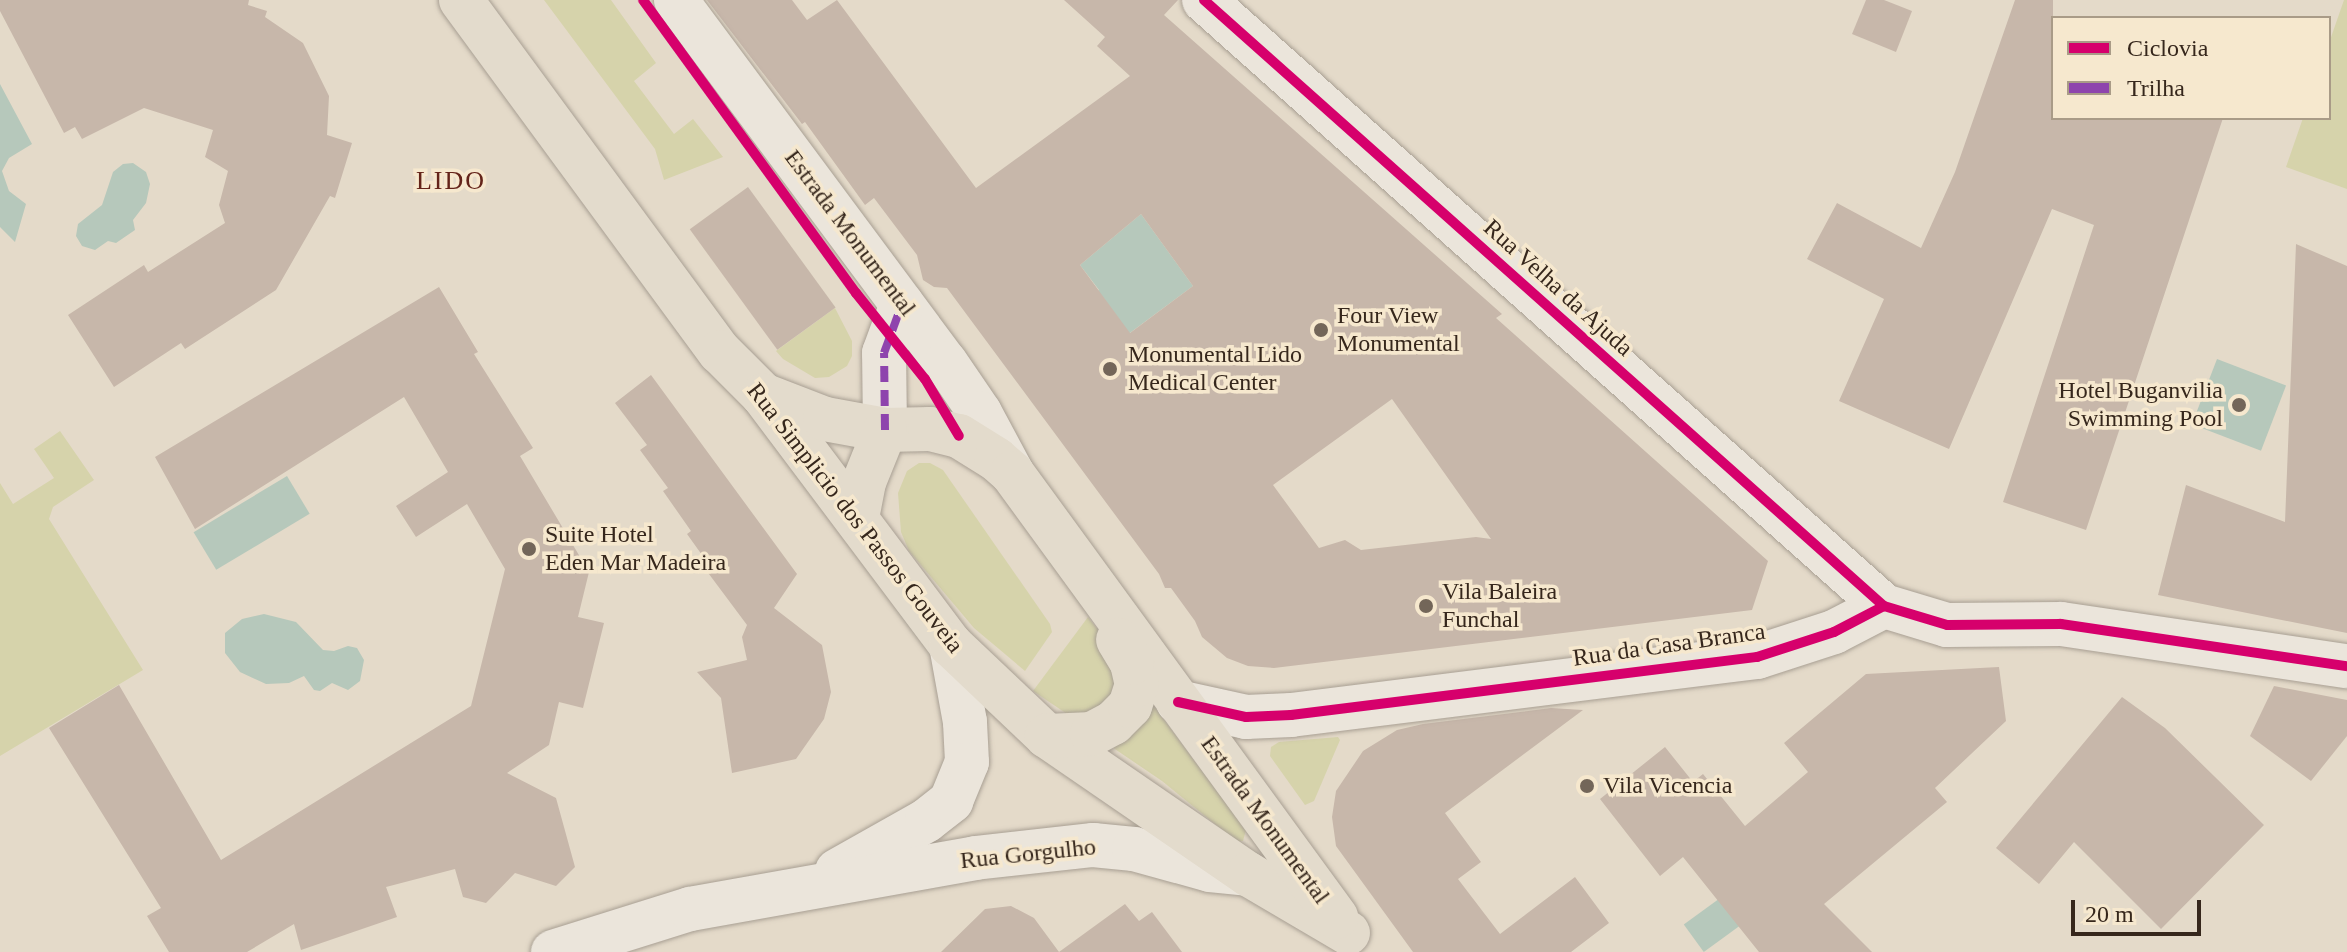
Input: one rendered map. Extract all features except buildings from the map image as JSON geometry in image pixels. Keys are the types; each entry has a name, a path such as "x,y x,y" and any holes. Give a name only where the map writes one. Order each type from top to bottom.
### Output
{"main road":[{"name":"Rua Simplicio dos Passos Gouveia","path":"461,0 720,352 763,395 951,645 1047,736 1248,874 1355,942"},
{"name":"Estrada Monumental","path":"763,395 825,419 885,430 930,429 959,436 1012,473 1355,942"},
{"path":"857,518 864,482 885,430"},
{"name":"Estrada Monumental","path":"1047,736 1092,734 1113,723 1130,706 1137,685 1132,663 1093,602 1082,571"}],"street":[{"name":"Estrada Monumental","path":"676,0 980,413 1012,473"},
{"name":"Rua Velha da Ajuda","path":"1204,0 1884,606"},
{"path":"885,430 884,353 902,304"},
{"path":"1884,606 1947,625 2061,624 2347,666"},
{"name":"Rua da Casa Branca","path":"1178,702 1246,717 1291,715 1757,657 1834,632 1884,606"},
{"name":"Rua Gorgulho","path":"806,886 927,820 951,801 967,762 965,722 951,645"},
{"name":"Rua Gorgulho","path":"553,952 690,909 975,858 1093,845 1134,849 1210,870 1248,874"}],"shaded area":[{"path":"544,0 611,0 656,63 634,81 674,134 693,119 723,157 664,180 655,149"},
{"path":"2344,0 2347,0 2347,189 2286,167 2302,120 2331,120 2331,37"},
{"path":"0,84 32,144 9,158 2,171 9,191 26,204 15,242 0,227"},
{"path":"133,163 146,172 150,184 146,203 133,220 135,230 116,243 108,241 95,250 82,246 76,236 78,224 102,205 113,172 123,164"},
{"path":"1141,214 1193,286 1123,338 1091,296 1099,290 1080,265"},
{"path":"835,308 852,341 852,356 847,366 829,377 815,378 783,359 776,351"},
{"name":"Hotel Buganvilia Swimming Pool","path":"2217,359 2286,386 2261,451 2192,424"},
{"path":"60,431 94,480 53,507 49,519 143,670 0,756 0,483 13,504 54,478 34,449"},
{"path":"919,463 930,463 943,470 1050,624 1052,632 1025,671 974,628 909,551 901,532 898,493 907,471"},
{"path":"287,476 310,514 216,570 194,532"},
{"path":"264,614 296,622 323,650 334,651 348,646 357,648 364,660 360,681 348,690 332,683 320,691 314,690 304,676 289,683 266,684 240,672 225,653 225,633 242,619"},
{"path":"1088,617 1115,652 1116,691 1099,711 1073,718 1033,691"},
{"path":"1150,701 1246,830 1243,841 1237,842 1162,781 1106,743"},
{"path":"1338,737 1340,740 1314,801 1305,805 1270,756 1271,747 1279,742"},
{"path":"1738,885 1758,913 1704,952 1684,924"}],"marked path":[{"path":"885,430 884,353 902,304"}],"cycle path":[{"path":"643,0 856,293 925,379 959,436"},
{"path":"1204,0 1884,606 1947,625 2061,624 2347,666"},
{"path":"1178,702 1246,717 1291,715 1757,657 1834,632 1884,606"}],"place":[{"name":"Four View Monumental","path":"1321,330"},
{"name":"Monumental Lido Medical Center","path":"1110,369"},
{"name":"Hotel Buganvilia Swimming Pool","path":"2239,405"},
{"name":"Suite Hotel Eden Mar Madeira","path":"529,549"},
{"name":"Vila Baleira Funchal","path":"1426,606"},
{"name":"Vila Vicencia","path":"1587,786"}],"district":[{"name":"LIDO","path":"451,181"}]}
